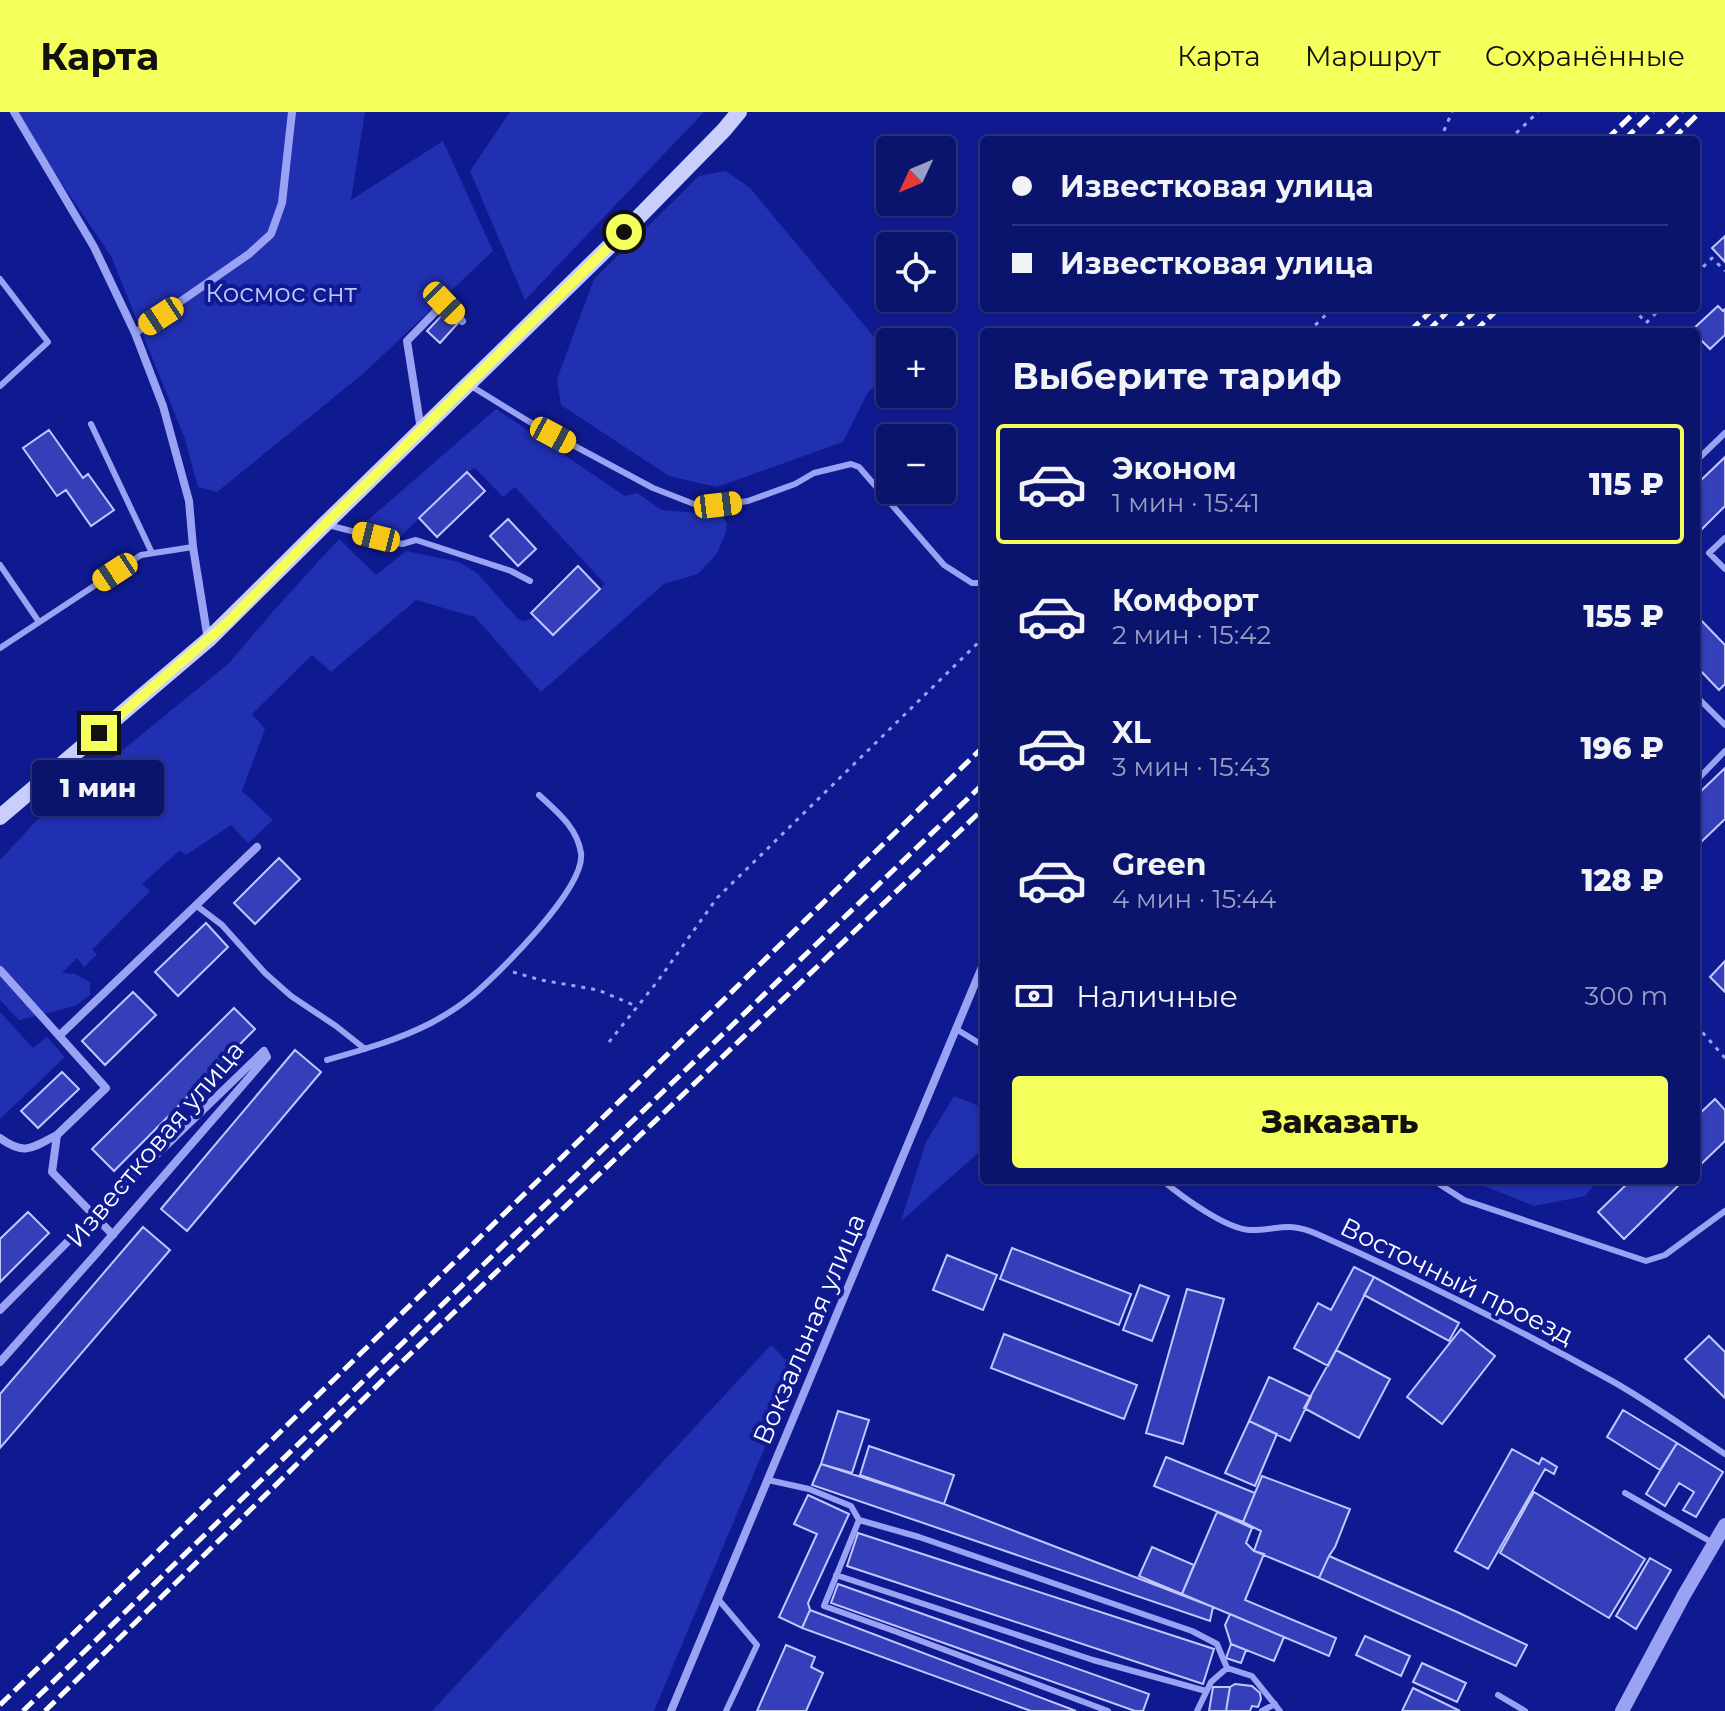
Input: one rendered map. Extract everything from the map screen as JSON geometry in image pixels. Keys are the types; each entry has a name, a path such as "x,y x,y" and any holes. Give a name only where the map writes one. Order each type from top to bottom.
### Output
{"main road":[{"path":"0,817 208,640 624,232 739,112"}],"street":[{"path":"14,112 94,247 135,333 163,406 189,501 208,640"},
{"path":"135,333 249,254 271,234 282,203 292,112"},
{"path":"421,431 407,341 444,303 462,321"},
{"path":"59,1036 257,847"},
{"path":"0,970 106,1088 57,1135 31,1149 11,1146 0,1138"},
{"name":"Вокзальная улица","path":"671,1711 980,972"},
{"name":"Известковая улица","path":"0,1310 264,1051 267,1057 0,1362"},
{"path":"57,1135 52,1172 113,1235"},
{"path":"1622,1711 1725,1525"}],"lane":[{"path":"0,279 48,342 0,386"},
{"path":"468,384 528,421 653,488 694,504 748,501 795,484 814,473 851,464 859,467 944,565 972,583 980,583"},
{"path":"91,424 152,553"},
{"path":"1700,457 1725,433"},
{"path":"324,525 402,544 416,540 501,567 530,581"},
{"path":"1725,538 1709,553 1725,569"},
{"path":"0,648 141,555 193,547"},
{"path":"0,565 39,622"},
{"path":"1700,700 1725,725"},
{"path":"1700,777 1725,751"},
{"path":"327,1060 407,1034 469,999 549,918 573,881 582,855 573,827 539,795"},
{"path":"197,906 222,925 265,973 291,996 365,1049"},
{"path":"956,1029 980,1044"},
{"name":"Восточный проезд","path":"1167,1184 1238,1229 1298,1226 1376,1261 1615,1383 1725,1454"},
{"path":"1439,1184 1464,1200 1646,1261 1665,1255 1725,1211"},
{"path":"768,1480 809,1489 851,1506 859,1520 919,1537 1192,1631 1217,1644 1227,1668 1252,1676 1280,1711"},
{"path":"1625,1493 1713,1543"},
{"path":"859,1520 824,1606 1108,1711"},
{"path":"836,1575 1093,1660 1206,1691"},
{"path":"718,1599 757,1645 726,1711"},
{"path":"1197,1711 1211,1682 1227,1668"},
{"path":"1498,1695 1525,1711"},
{"path":"1262,1711 1275,1704"}],"path":[{"path":"1442,136 1452,112"},
{"path":"1513,136 1538,112"},
{"path":"1700,270 1712,258 1725,271"},
{"path":"1312,328 1329,312"},
{"path":"1636,312 1646,323 1657,312"},
{"path":"609,1042 657,982 717,898 980,641"},
{"path":"502,969 541,980 598,990 637,1007"},
{"path":"1700,1030 1725,1058"}],"green space":[{"name":"Космос снт","path":"13,112 365,112 351,200 443,141 493,251 364,373 217,492 198,487 185,439 111,256"},
{"path":"510,112 704,112 525,300 470,171"},
{"path":"726,171 750,188 876,339 876,385 868,392 843,442 717,487 669,476 561,405 557,379 594,279 699,176"},
{"path":"496,409 625,496 637,493 662,510 722,515 727,524 716,555 698,574 664,584 541,692 475,617 416,600 331,672 312,655 252,714 265,729 242,791 273,820 248,843 231,825 186,855 180,850 142,884 150,891 92,950 97,954 84,967 77,958 62,973 75,974 90,982 90,995 75,1006 19,1020 0,1000 0,860 37,820 228,664 339,539 376,575 406,551 459,562 477,573 518,619 525,621 535,617 552,635 605,584 515,487 503,497 475,468 467,472 400,537 360,527"},
{"path":"0,1012 33,1048 47,1037 65,1057 0,1119"},
{"path":"954,1096 980,1106 980,1152 901,1221 926,1142"},
{"path":"1479,1184 1595,1184 1585,1196 1534,1206"},
{"path":"771,1345 797,1371 654,1711 432,1711"}],"building":[{"path":"1725,236 1725,262 1712,248"},
{"path":"1718,306 1723,311 1725,309 1725,335 1710,349 1700,339 1700,328 1694,328"},
{"path":"445,312 458,323 440,343 427,331"},
{"path":"49,430 83,478 88,474 114,510 91,526 66,490 57,496 23,448"},
{"path":"1725,457 1725,506 1700,531 1700,481"},
{"path":"467,472 485,491 437,537 419,518"},
{"path":"508,519 536,549 518,566 490,536"},
{"path":"578,566 600,589 553,635 531,613"},
{"path":"1700,619 1725,645 1725,684 1719,690 1700,670"},
{"path":"1725,768 1725,819 1700,843 1700,792"},
{"path":"279,858 300,879 255,924 234,903"},
{"path":"206,923 228,947 178,996 155,972"},
{"path":"1725,961 1725,992 1710,977"},
{"path":"133,992 156,1015 105,1065 82,1041"},
{"path":"234,1008 255,1029 114,1171 92,1149"},
{"path":"295,1050 321,1072 187,1231 161,1209"},
{"path":"62,1072 79,1089 38,1128 21,1111"},
{"path":"1715,1099 1725,1110 1725,1141 1700,1165 1700,1113"},
{"path":"1627,1184 1680,1184 1624,1239 1598,1212"},
{"path":"28,1212 49,1233 0,1282 0,1239"},
{"path":"143,1227 170,1250 0,1448 0,1394"},
{"path":"1012,1248 1131,1294 1119,1325 1000,1279"},
{"path":"947,1255 997,1275 983,1310 933,1290"},
{"path":"1354,1267 1374,1277 1328,1366 1294,1348 1318,1303 1331,1310"},
{"path":"1374,1277 1459,1323 1449,1341 1364,1295"},
{"path":"1140,1285 1169,1296 1152,1341 1123,1330"},
{"path":"1187,1289 1224,1299 1183,1444 1146,1433"},
{"path":"1461,1329 1495,1356 1442,1424 1407,1397"},
{"path":"1004,1334 1137,1385 1124,1419 991,1368"},
{"path":"1709,1336 1725,1352 1725,1398 1685,1359"},
{"path":"1336,1350 1390,1379 1359,1438 1304,1408"},
{"path":"1269,1377 1311,1397 1290,1441 1249,1421"},
{"path":"1623,1410 1677,1443 1660,1470 1607,1437"},
{"path":"838,1411 869,1420 852,1473 821,1464"},
{"path":"1249,1421 1277,1434 1255,1486 1225,1473"},
{"path":"1677,1443 1723,1472 1696,1517 1683,1510 1694,1492 1679,1483 1665,1506 1646,1494"},
{"path":"869,1446 954,1475 944,1504 860,1475"},
{"path":"1512,1449 1539,1464 1542,1458 1557,1467 1554,1474 1545,1469 1488,1569 1455,1551"},
{"path":"1166,1457 1255,1493 1243,1522 1154,1486"},
{"path":"821,1464 944,1504 1213,1607 1210,1621 812,1485"},
{"path":"1262,1476 1350,1509 1319,1578 1254,1551 1261,1531 1243,1522"},
{"path":"1534,1492 1645,1559 1609,1618 1500,1553"},
{"path":"808,1495 849,1514 808,1603 810,1610 802,1628 779,1617 817,1534 794,1524"},
{"path":"1217,1512 1252,1528 1246,1543 1254,1551 1264,1554 1245,1600 1336,1638 1329,1656 1182,1594"},
{"path":"858,1533 1214,1649 1203,1684 847,1566"},
{"path":"1152,1547 1194,1565 1182,1594 1139,1576"},
{"path":"1329,1556 1527,1645 1516,1666 1319,1578"},
{"path":"1650,1558 1671,1570 1636,1629 1616,1616"},
{"path":"838,1584 1149,1694 1143,1711 1135,1711 831,1603"},
{"path":"810,1610 1076,1711 1031,1711 802,1628"},
{"path":"1230,1614 1284,1637 1274,1661 1231,1644 1225,1625"},
{"path":"1365,1636 1410,1656 1401,1676 1356,1655"},
{"path":"1231,1644 1246,1650 1241,1663 1226,1658"},
{"path":"786,1645 815,1657 811,1667 823,1673 806,1711 757,1711"},
{"path":"1422,1663 1466,1683 1457,1702 1413,1682"},
{"path":"1235,1684 1252,1686 1260,1693 1258,1707 1252,1706 1250,1711 1226,1711 1230,1687"},
{"path":"1213,1687 1230,1687 1226,1711 1209,1711"},
{"path":"1413,1688 1460,1711 1402,1711"}],"railway":[{"path":"1610,136 1635,112"},
{"path":"1628,136 1653,112"},
{"path":"1657,136 1682,112"},
{"path":"1676,136 1700,112"},
{"path":"1413,328 1430,312"},
{"path":"1431,328 1447,312"},
{"path":"1457,328 1474,312"},
{"path":"1478,328 1495,312"},
{"path":"0,1705 980,750"},
{"path":"23,1711 980,787"},
{"path":"45,1711 385,1378 980,812"}],"route":[{"path":"99,733 227,623 624,232"}]}
